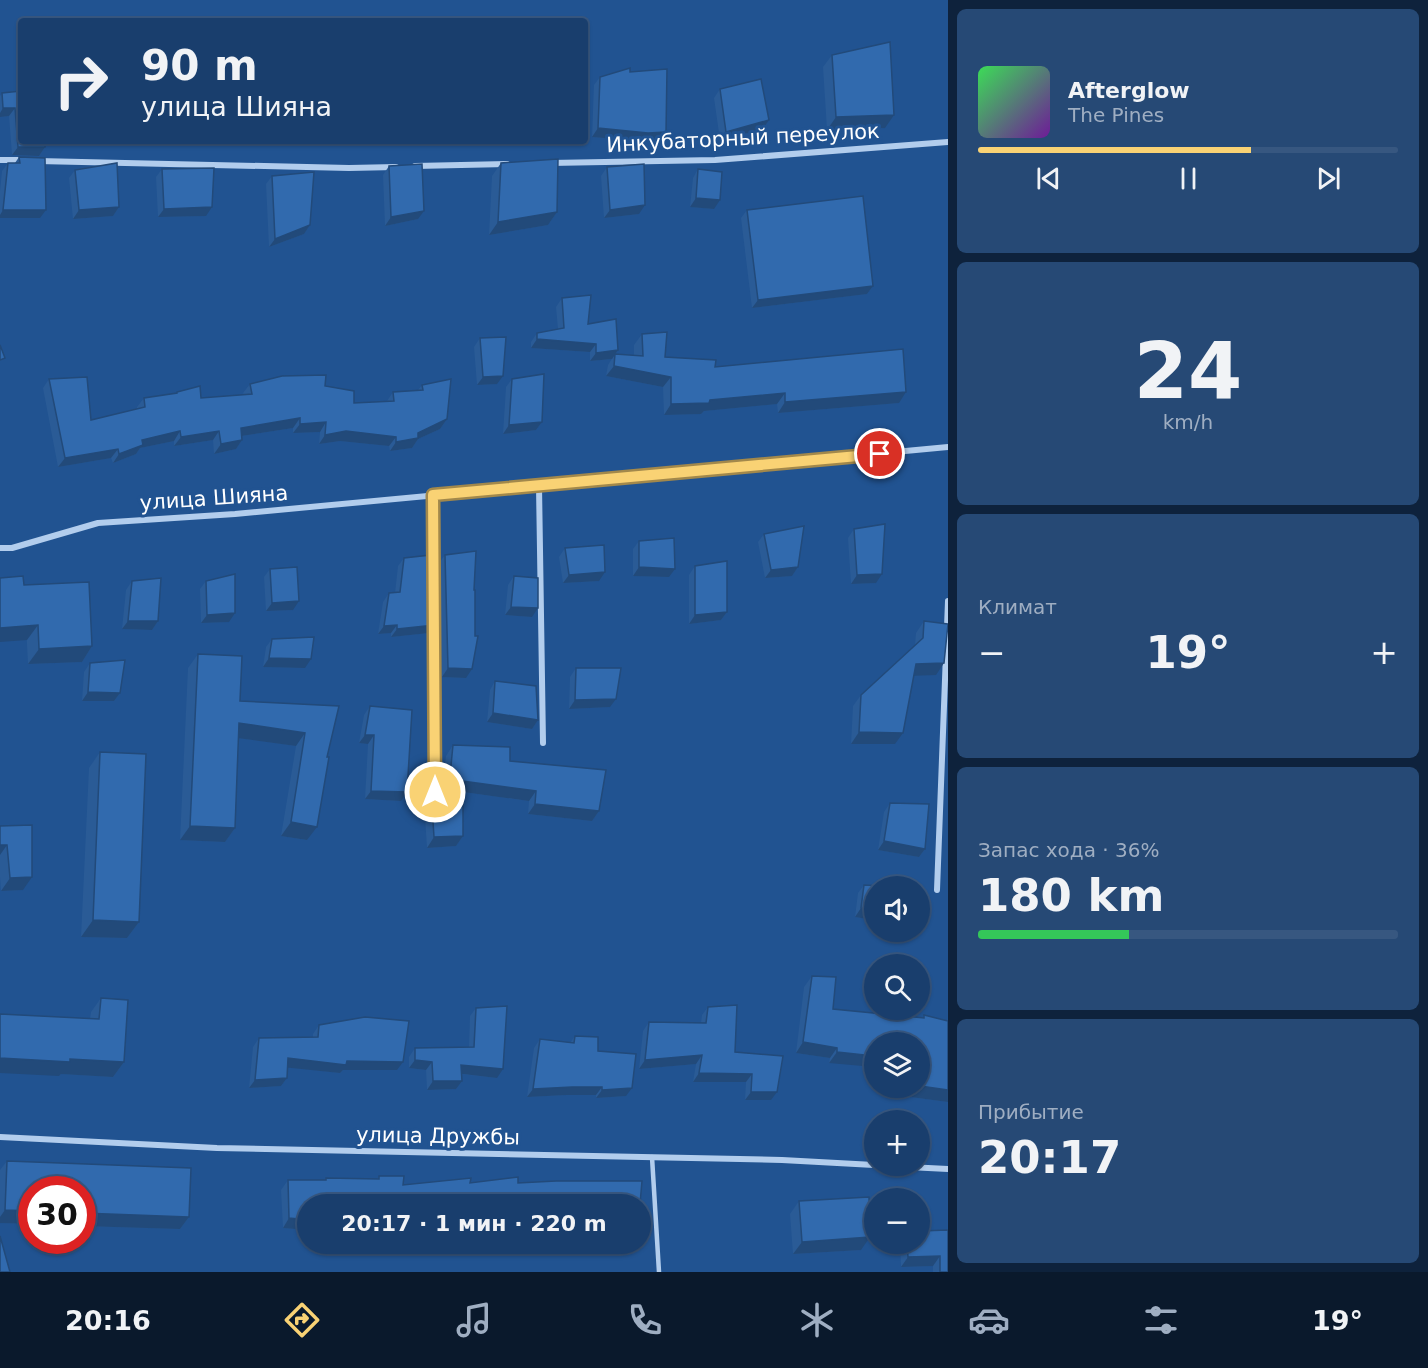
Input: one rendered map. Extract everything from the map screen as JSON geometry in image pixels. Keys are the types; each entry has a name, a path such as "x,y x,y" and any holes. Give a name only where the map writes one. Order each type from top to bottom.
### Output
{"street":[{"name":"Инкубаторный переулок","path":"539,163 715,160 948,142"},
{"path":"0,160 349,168 516,164"},
{"name":"улица Шияна","path":"0,548 12,548 98,523 236,514 948,447"},
{"path":"540,486 543,743"},
{"path":"433,495 434,567"},
{"path":"937,890 948,601"},
{"path":"434,614 435,792"},
{"name":"улица Дружбы","path":"0,1137 217,1148 782,1160 864,1164"},
{"path":"930,1168 948,1169"}],"lane":[{"path":"652,1157 659,1272"}],"building":[{"path":"890,42 894,115 836,117 832,55"},
{"path":"630,68 630,72 667,69 666,132 648,133 598,128 600,77"},
{"path":"761,79 769,120 726,132 720,89"},
{"path":"18,91 18,144 45,144 45,147 18,147 15,108 3,108 2,93"},
{"path":"19,157 45,158 46,210 3,210 8,163 20,163"},
{"path":"558,159 557,212 498,222 501,163"},
{"path":"117,163 119,207 79,210 75,170"},
{"path":"422,164 424,211 391,217 389,166"},
{"path":"644,164 645,205 610,210 607,167"},
{"path":"214,168 212,207 164,209 162,169"},
{"path":"698,169 722,172 720,200 696,198"},
{"path":"314,172 310,225 275,239 272,176"},
{"path":"863,196 873,286 758,300 747,210"},
{"path":"591,295 588,324 616,319 618,350 596,353 596,344 537,339 537,333 564,328 562,298"},
{"path":"667,332 665,357 716,360 715,367 903,349 906,392 785,402 785,393 710,400 709,403 671,404 671,377 614,366 615,354 643,356 642,334"},
{"path":"506,337 503,376 483,377 480,338"},
{"path":"0,345 5,358 0,360"},
{"path":"544,374 542,422 509,425 512,379"},
{"path":"326,375 325,386 354,391 354,403 394,401 393,392 423,390 422,385 451,379 447,419 418,433 418,438 396,442 396,437 346,431 325,435 326,422 300,424 300,418 241,428 242,440 221,444 219,431 181,437 180,431 142,440 143,445 119,454 118,449 65,458 49,379 87,377 91,420 145,407 144,398 177,393 200,386 201,398 252,394 250,384 282,376"},
{"path":"885,524 882,574 857,575 854,529"},
{"path":"804,526 798,567 771,570 764,534"},
{"path":"674,538 675,569 639,567 639,541"},
{"path":"604,545 605,572 569,575 565,548"},
{"path":"476,551 475,636 478,636 472,669 448,668 445,555"},
{"path":"431,555 430,557 434,556 435,625 397,629 397,625 384,626 389,593 400,592 404,558"},
{"path":"727,561 727,612 695,615 695,566"},
{"path":"297,567 299,601 272,603 270,569"},
{"path":"235,574 235,613 207,615 206,581"},
{"path":"23,576 24,585 89,582 92,646 39,649 38,625 0,628 0,578"},
{"path":"514,576 538,578 538,608 511,607"},
{"path":"161,578 158,621 128,621 132,581"},
{"path":"924,621 948,624 944,663 916,664 903,733 859,732 861,695 923,638"},
{"path":"314,637 311,659 269,658 272,639"},
{"path":"198,654 242,656 240,701 339,706 327,757 329,757 317,827 291,822 305,733 239,723 235,828 190,826"},
{"path":"125,660 120,693 88,692 90,663"},
{"path":"576,668 621,668 616,699 575,700"},
{"path":"495,681 536,686 538,720 493,713"},
{"path":"370,706 412,710 407,792 371,791 374,735 365,735"},
{"path":"453,745 510,747 510,761 606,770 599,811 535,804 536,791 463,781 463,836 434,837 432,806 447,806"},
{"path":"100,752 146,754 139,922 93,920"},
{"path":"890,803 929,804 925,849 884,841"},
{"path":"32,825 32,877 10,878 7,845 0,845 0,826"},
{"path":"864,885 864,909 861,908"},
{"path":"812,976 836,977 833,1009 864,1012 864,1020 930,1020 930,1016 948,1021 948,1090 930,1087 930,1032 864,1032 864,1055 837,1052 837,1048 803,1042"},
{"path":"101,998 128,1000 124,1062 0,1058 0,1014 99,1019"},
{"path":"737,1005 735,1052 783,1056 777,1092 751,1092 752,1074 699,1073 702,1055 645,1060 649,1022 706,1023 708,1007"},
{"path":"507,1006 503,1069 461,1065 462,1081 433,1081 432,1062 415,1060 415,1048 474,1047 476,1008"},
{"path":"365,1017 409,1021 403,1062 347,1061 346,1065 288,1058 287,1078 255,1080 259,1038 318,1037 319,1025"},
{"path":"575,1036 598,1037 598,1051 636,1054 632,1088 533,1089 540,1039 574,1043"},
{"path":"7,1161 191,1168 189,1217 96,1214 96,1176 18,1176 18,1210 5,1210"},
{"path":"379,1176 404,1176 403,1185 471,1178 470,1183 518,1177 518,1183 642,1181 641,1194 297,1194 297,1219 289,1218 288,1180 379,1179"},
{"path":"864,1197 864,1237 802,1242 799,1201"},
{"path":"948,1230 948,1272 940,1272 940,1256 908,1257 908,1254 930,1254 930,1231"},
{"path":"0,1236 10,1272 0,1272"}],"route":[{"path":"435,792 433,495 880,454"}]}
